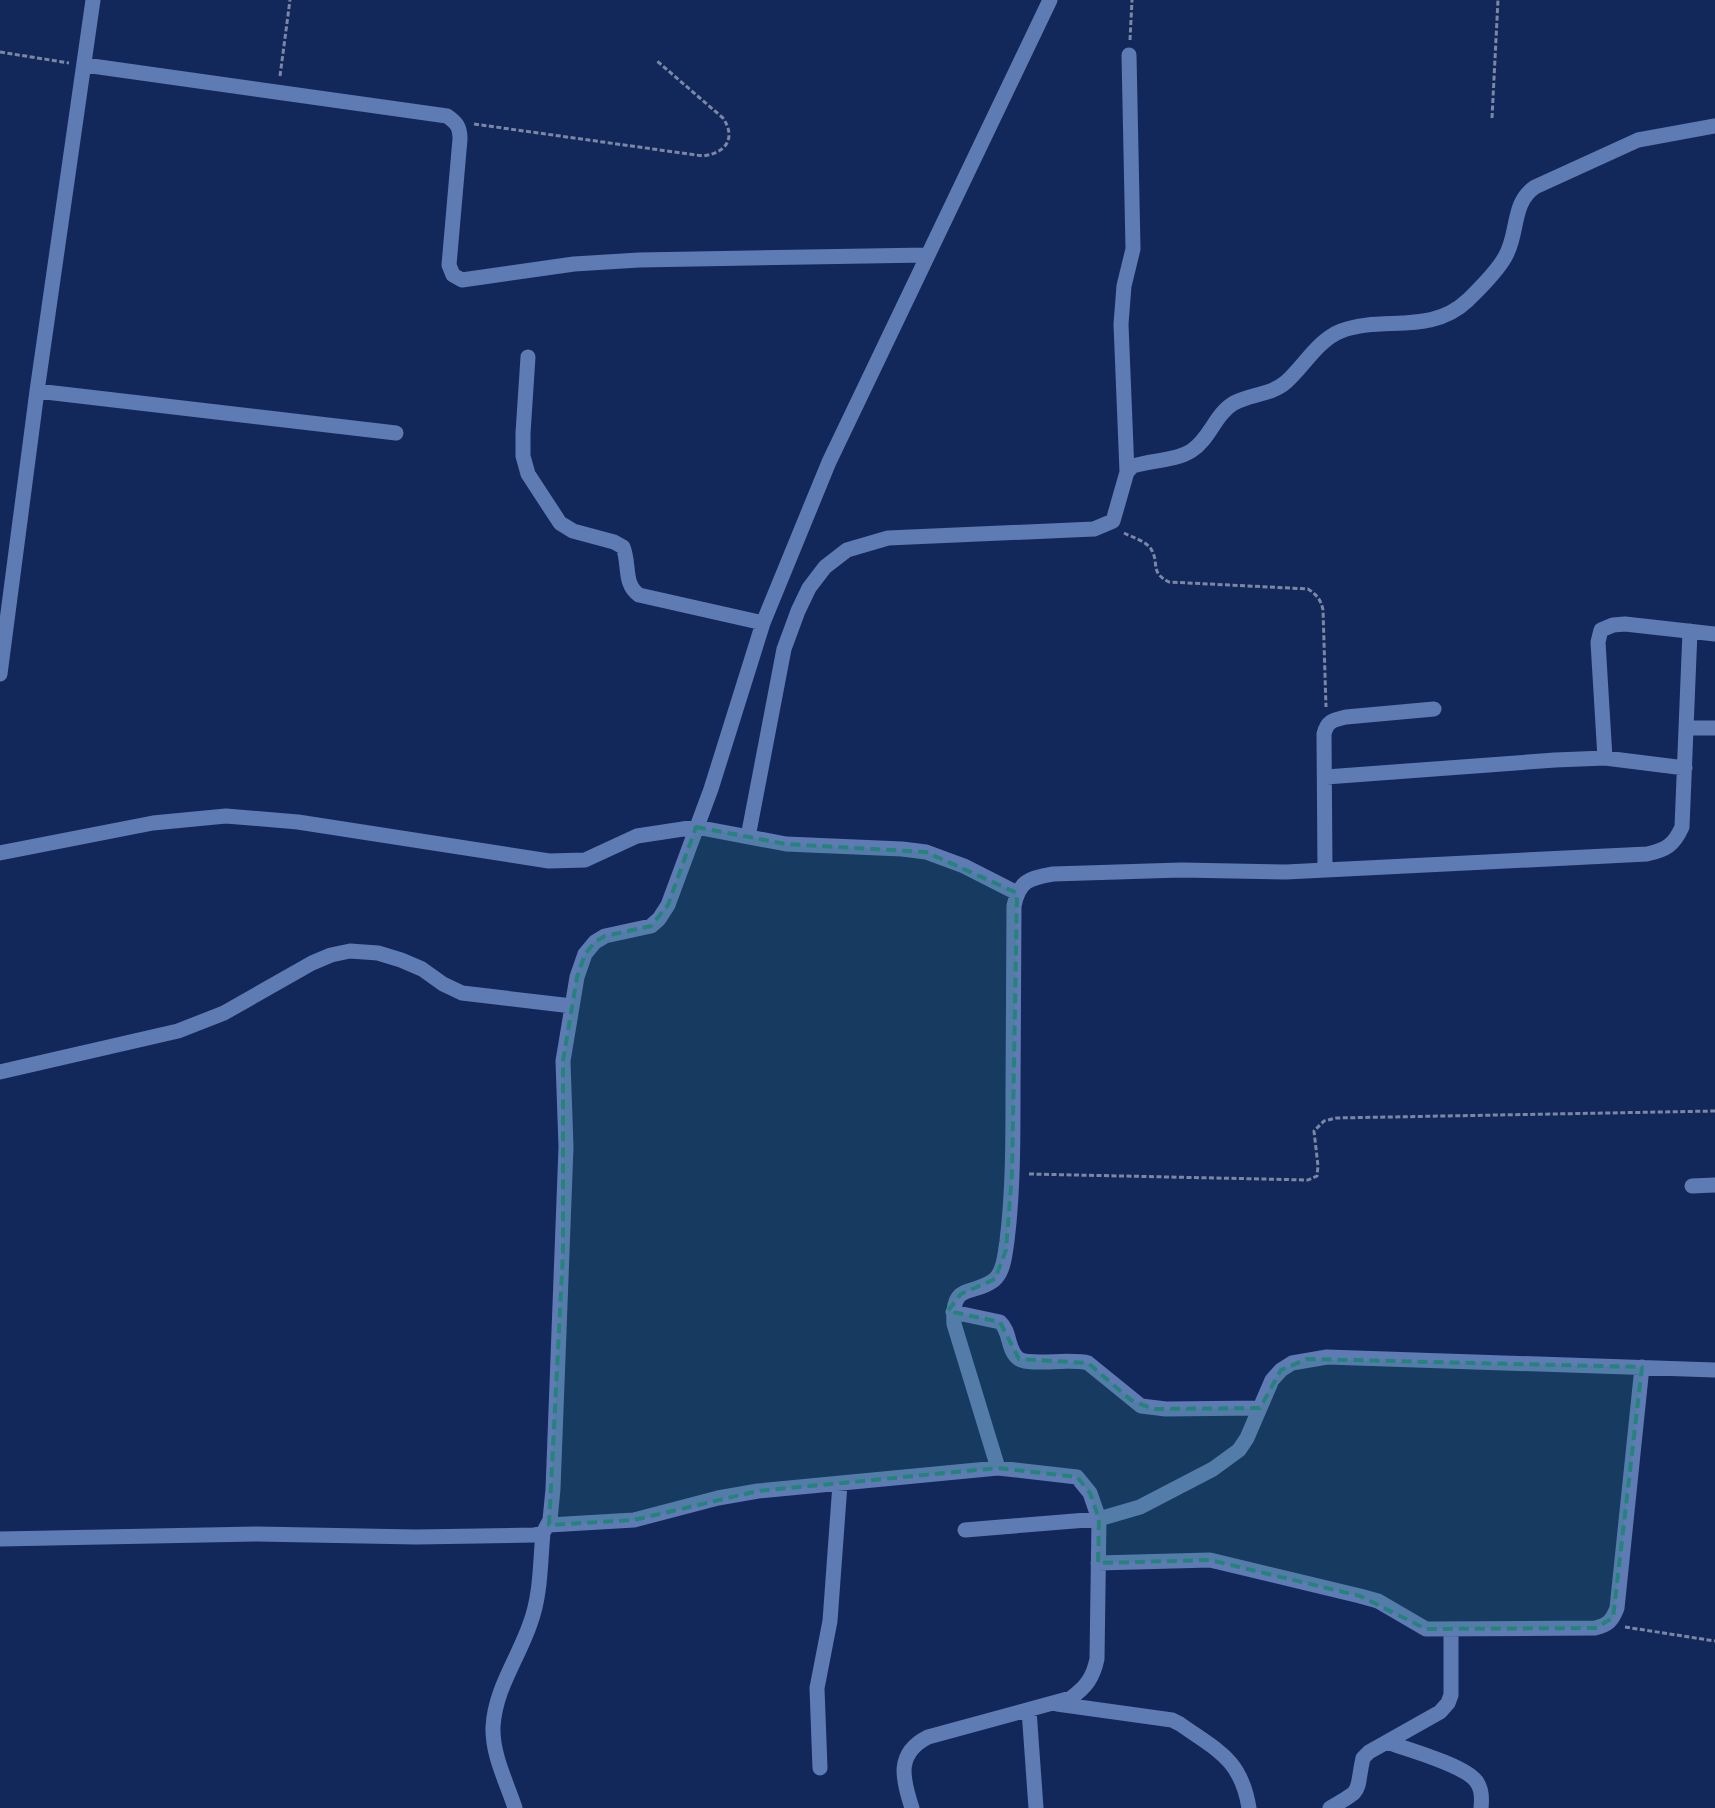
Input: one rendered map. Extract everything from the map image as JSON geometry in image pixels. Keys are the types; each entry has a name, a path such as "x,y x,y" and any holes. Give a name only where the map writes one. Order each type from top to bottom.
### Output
{"street":[{"path":"0,674 37,391 93,0"},
{"path":"516,1808 495,1749 493,1729 496,1707 502,1686 535,1608 553,1489 566,1147 564,1061 577,977 585,954 595,942 605,936 651,926 659,919 668,904 701,828 763,623 829,462 1050,0"},
{"path":"748,837 784,648 809,588 825,567 847,550 888,538 1094,529 1105,526 1113,521 1127,472 1120,324 1124,286 1133,249 1129,55"},
{"path":"85,65 447,116 460,129 448,266 453,275 462,280 574,264 631,260 927,255"},
{"path":"1127,472 1133,466 1190,451 1200,443 1223,412 1233,404 1275,390 1327,339 1341,331 1355,327 1414,324 1452,312 1467,301 1505,258 1520,203 1526,193 1535,187 1638,140 1715,126"},
{"path":"528,357 523,456 528,474 560,523 572,532 614,542 623,547 626,554 631,589 639,595 763,623"},
{"path":"37,391 396,433"},
{"path":"1605,758 1598,642 1601,630 1613,624 1625,624 1715,634"},
{"path":"998,1468 954,1324 953,1312 956,1301 961,1294 995,1280 1002,1266 1009,1227 1012,1174 1014,906 1016,892 1023,883 1037,876 1053,874 1180,870 1261,872 1325,870 1647,854 1665,850 1676,841 1682,826 1690,631"},
{"path":"1325,870 1326,777 1324,734 1326,725 1333,720 1346,717 1434,709"},
{"path":"1686,728 1715,728"},
{"path":"1326,777 1605,758 1685,768"},
{"path":"0,853 153,822 226,816 298,822 549,861 568,862 585,860 637,836 701,828 786,844 902,849 926,852 964,866 1016,892"},
{"path":"0,1072 178,1031 204,1022 331,954 350,951 378,953 401,960 462,994 572,1006"},
{"path":"1692,1186 1715,1185"},
{"path":"953,1312 1000,1322 1006,1327 1013,1352 1019,1359 1028,1362 1078,1360 1088,1363 1141,1406 1166,1409 1260,1408"},
{"path":"966,1530 1099,1519 1140,1507 1229,1459 1247,1438 1272,1380 1281,1370 1292,1363 1307,1359 1327,1357 1715,1370"},
{"path":"1098,1563 1210,1560 1360,1596 1385,1605 1426,1629 1595,1628 1607,1625 1613,1618 1617,1608 1642,1367"},
{"path":"0,1539 256,1534 416,1538 546,1529 634,1520 738,1494 998,1468 1077,1477 1090,1493 1099,1519 1097,1659 1094,1675 1084,1688 1071,1698 928,1737 915,1744 906,1755 904,1772 906,1789 912,1808"},
{"path":"820,1768 817,1688 830,1621 840,1484"},
{"path":"1330,1808 1352,1796 1359,1788 1362,1758 1386,1742 1440,1712 1448,1703 1451,1695 1451,1630"},
{"path":"1053,1703 1172,1720 1180,1724 1228,1759 1240,1774 1249,1808"},
{"path":"1029,1710 1036,1808"},
{"path":"1386,1742 1467,1772 1478,1783 1481,1793 1481,1808"}],"path":[{"path":"278,92 290,0"},
{"path":"1129,55 1132,0"},
{"path":"1492,118 1498,0"},
{"path":"0,52 85,65"},
{"path":"455,122 703,156 716,154 723,149 728,141 729,127 724,118 657,62"},
{"path":"1105,526 1146,544 1152,550 1155,569 1160,578 1169,582 1308,589 1316,594 1321,601 1323,610 1326,725"},
{"path":"1012,1174 1308,1180 1317,1176 1318,1166 1314,1131 1324,1121 1336,1118 1715,1111"},
{"path":"1607,1625 1715,1641"}],"highlighted area":[{"path":"696,827 786,844 926,852 1017,893 1012,1174 1006,1250 995,1279 961,1294 948,1311 1000,1322 1019,1359 1088,1363 1131,1400 1153,1409 1260,1408 1281,1370 1307,1359 1642,1367 1613,1618 1595,1628 1426,1629 1360,1596 1210,1560 1098,1563 1099,1519 1090,1493 1077,1477 998,1468 758,1491 634,1520 549,1525 563,1253 563,1061 577,977 585,954 595,942 605,936 651,926 668,905"}]}
